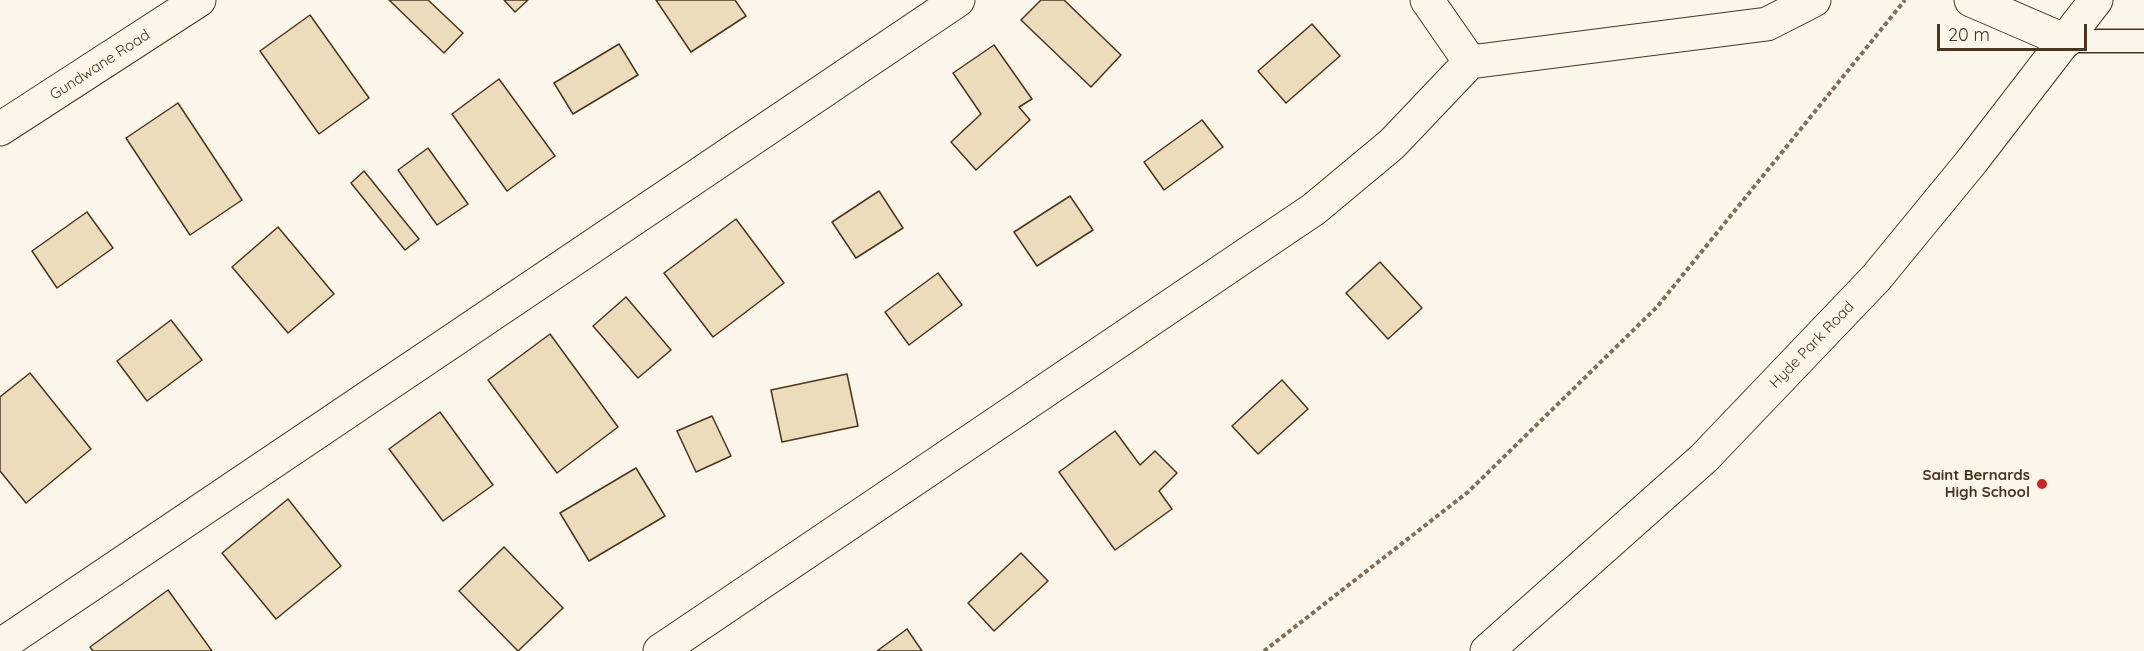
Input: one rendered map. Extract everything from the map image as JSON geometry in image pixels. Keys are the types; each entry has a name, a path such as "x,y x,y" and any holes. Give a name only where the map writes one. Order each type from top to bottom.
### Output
{"street":[{"name":"Gundwane Road","path":"0,129 200,0"},
{"path":"7,641 958,0"},
{"path":"1427,0 1470,62"},
{"path":"660,651 1314,209 1392,144 1470,62 1767,24 1814,0"},
{"path":"1971,0 2066,41"},
{"name":"Hyde Park Road","path":"1487,651 1704,458 1876,278 1972,161 2096,0"}],"lane":[{"path":"2066,41 2144,41"}],"path":[{"path":"1264,651 1468,492 1657,307 1905,0"}],"building":[{"path":"389,0 428,0 463,33 444,53"},
{"path":"504,0 528,0 515,12"},
{"path":"656,0 735,0 746,16 691,52"},
{"path":"1041,0 1064,0 1121,55 1091,87 1021,20"},
{"path":"310,15 369,98 319,134 260,51"},
{"path":"1312,24 1340,56 1286,103 1258,71"},
{"path":"619,44 638,75 573,114 554,83"},
{"path":"994,45 1032,99 1019,107 1030,120 976,170 951,142 981,114 953,73"},
{"path":"499,79 555,156 507,191 452,114"},
{"path":"178,103 242,200 190,235 126,138"},
{"path":"1202,120 1223,147 1164,190 1144,162"},
{"path":"428,148 468,204 437,225 398,170"},
{"path":"364,171 419,239 405,250 351,183"},
{"path":"879,191 903,228 856,258 832,222"},
{"path":"1070,196 1093,230 1037,266 1014,232"},
{"path":"87,212 113,248 57,288 32,251"},
{"path":"736,219 784,283 713,337 664,273"},
{"path":"278,227 334,294 288,333 232,267"},
{"path":"1380,262 1422,308 1388,339 1346,293"},
{"path":"938,273 962,305 909,345 885,312"},
{"path":"626,297 671,350 638,378 593,326"},
{"path":"171,320 202,360 147,401 117,361"},
{"path":"550,334 618,427 557,473 488,380"},
{"path":"30,373 91,449 26,503 0,471 0,397"},
{"path":"847,374 858,426 782,442 771,390"},
{"path":"1282,380 1308,409 1258,454 1232,426"},
{"path":"440,412 493,485 443,521 389,449"},
{"path":"712,416 731,456 696,472 677,431"},
{"path":"1115,431 1140,465 1155,451 1177,473 1159,491 1172,509 1115,550 1059,472"},
{"path":"636,468 665,516 589,561 560,513"},
{"path":"288,499 341,566 276,619 222,553"},
{"path":"504,547 563,608 518,651 459,591"},
{"path":"1021,553 1048,581 994,631 968,603"},
{"path":"168,590 212,651 93,651 90,647"},
{"path":"907,629 922,651 877,651"}],"place":[{"name":"Saint Bernards High School","path":"2042,484"}]}
